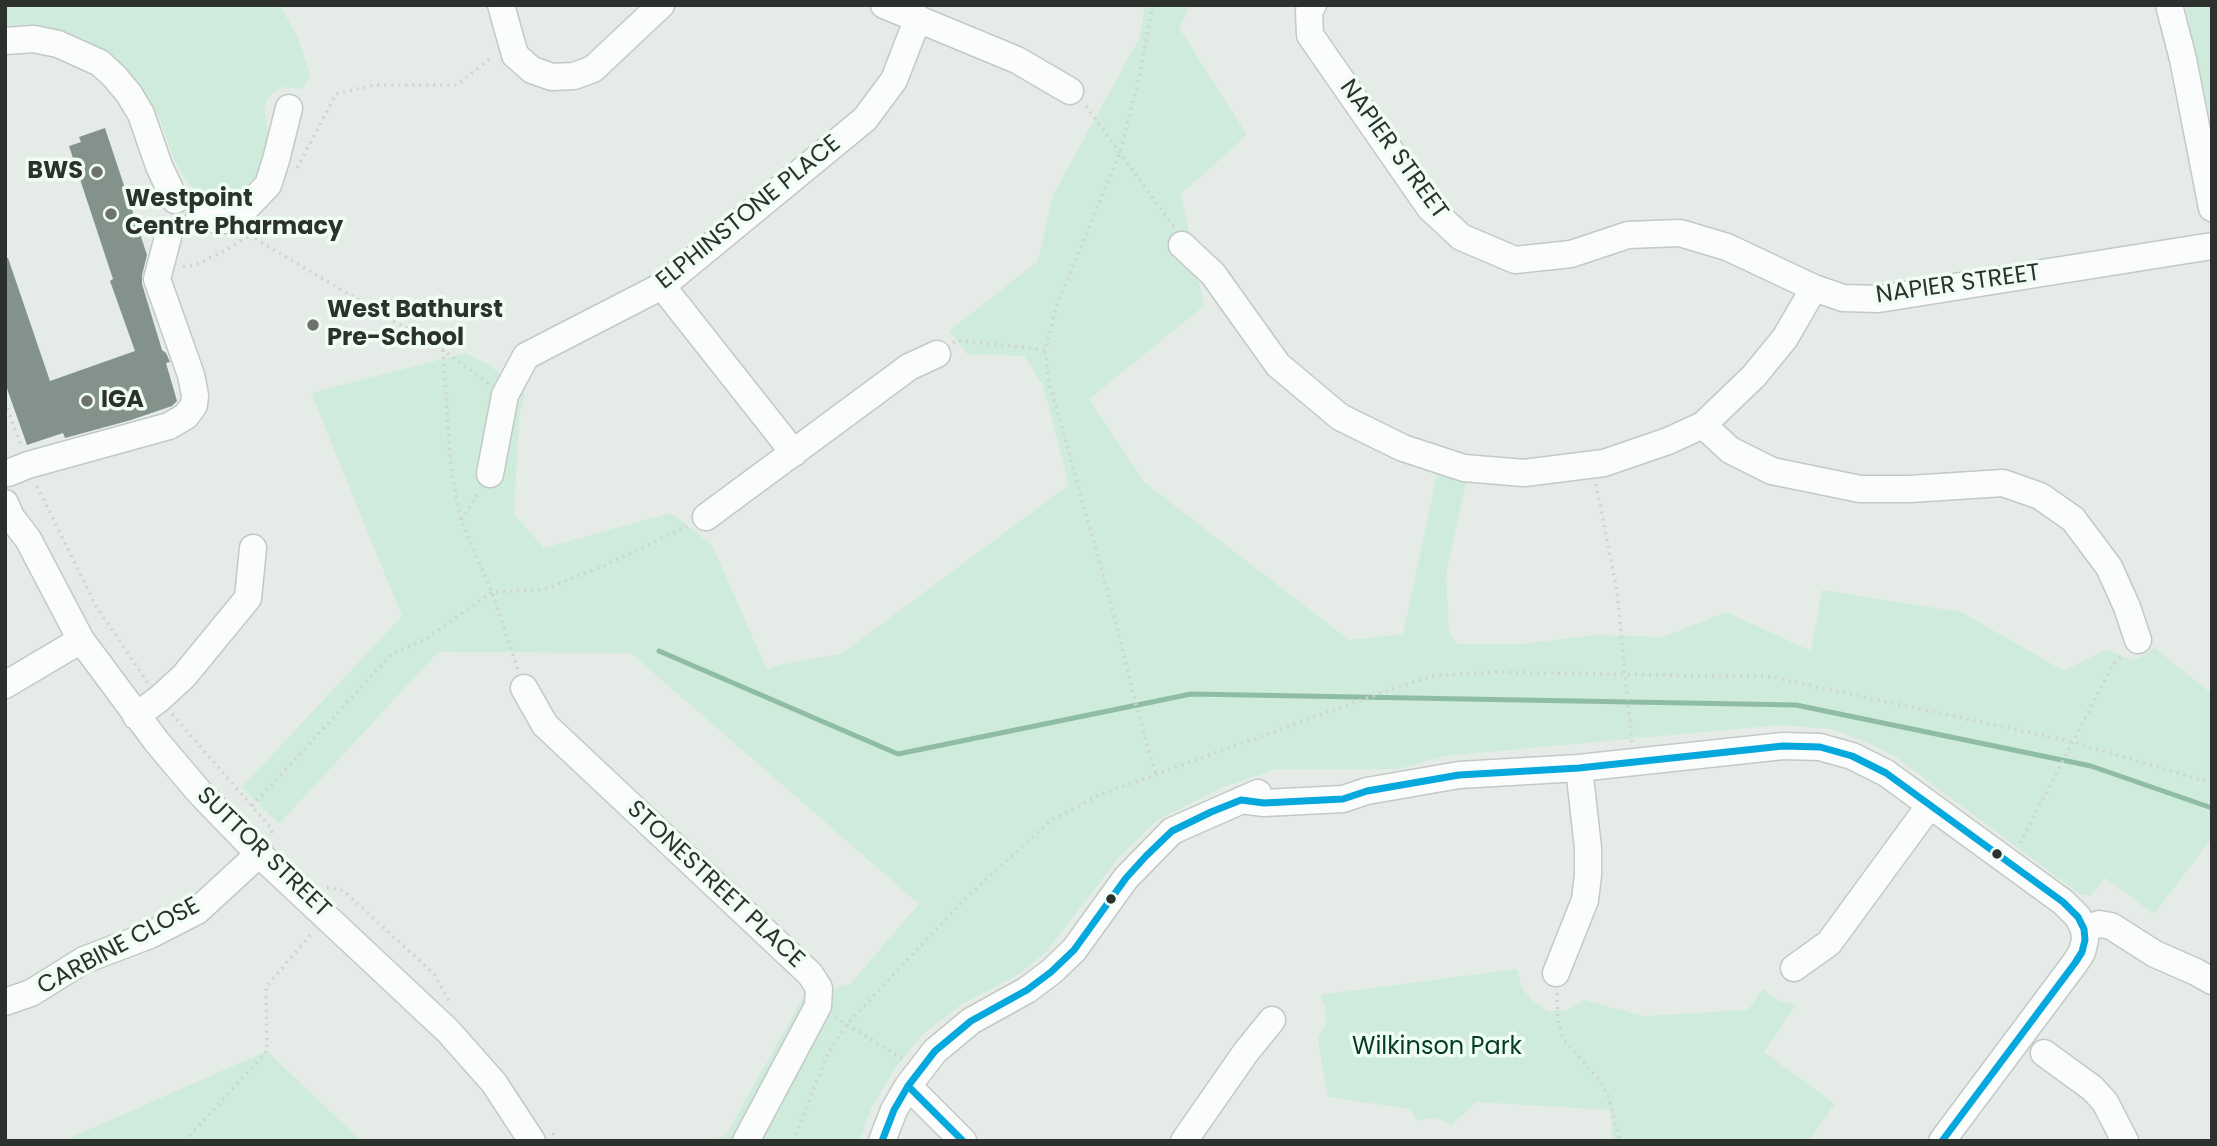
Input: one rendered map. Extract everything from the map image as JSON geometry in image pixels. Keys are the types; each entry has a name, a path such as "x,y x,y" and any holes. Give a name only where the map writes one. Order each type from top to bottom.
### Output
{"street":[{"path":"501,5 515,55 531,70 552,77 574,76 593,69 661,5"},
{"path":"884,5 1017,60 1070,91"},
{"name":"NAPIER STREET","path":"1312,5 1309,11 1310,35 1430,208 1461,237 1515,260 1571,254 1628,236 1680,233 1727,247 1814,288 1843,298 1879,299 2212,246"},
{"path":"2169,5 2183,59 2212,208"},
{"name":"ELPHINSTONE PLACE","path":"490,474 505,396 526,356 662,286 865,119 894,80 918,18"},
{"path":"5,41 34,40 58,44 100,63 115,77 141,114 159,166 175,200"},
{"path":"199,218 224,220 234,217 268,185 289,108"},
{"path":"175,200 191,203 199,218 196,229 180,237 169,233 161,217 165,206 175,200"},
{"path":"14,468 169,426 186,416 194,405 191,375 157,279 169,233"},
{"path":"1182,245 1213,274 1278,365 1340,416 1403,448 1464,468 1524,473 1604,463 1668,442 1703,425 1755,376 1786,338 1814,288"},
{"path":"662,286 794,453"},
{"path":"706,517 909,368 937,354"},
{"path":"1703,425 1730,450 1772,471 1860,489 2003,483 2040,496 2073,519 2109,567 2138,640"},
{"name":"SUTTOR STREET","path":"14,468 28,539"},
{"name":"SUTTOR STREET","path":"5,503 11,517 28,539 81,640 136,716 200,793 266,846 327,915 448,1031 540,1134"},
{"path":"136,716 184,676 248,598 253,548"},
{"path":"5,685 81,640"},
{"name":"STONESTREET PLACE","path":"524,688 545,725 810,974 819,988 818,1006"},
{"path":"882,1141 894,1110 914,1078 951,1036 971,1021 1027,990 1051,972 1074,950 1126,878 1172,831 1241,800 1261,792 1340,786 1367,792 1459,775 1579,768 1783,746 1820,747 1852,755 1886,773 2063,902 2081,923 2085,940 2075,963 1942,1141"},
{"path":"1556,974 1585,900 1588,875 1588,849 1579,768"},
{"path":"1794,968 1829,943 1930,805"},
{"name":"CARBINE CLOSE","path":"5,1002 31,993 84,960 150,935 197,911 266,846"},
{"path":"2081,923 2111,926 2155,954 2212,981"},
{"path":"746,1141 818,1006"},
{"path":"1184,1141 1246,1052 1272,1020"},
{"path":"2044,1053 2105,1102 2125,1141"},
{"path":"914,1078 963,1141"}],"path":[{"path":"1153,5 1120,153 1057,304 1045,350 1049,382 1156,775"},
{"path":"295,173 336,94 374,85 457,85 489,59 513,46"},
{"path":"1070,91 1088,108 1173,225 1182,245"},
{"path":"159,270 197,264 228,249 257,227"},
{"path":"249,235 443,350 505,396"},
{"path":"937,354 958,340 1045,350"},
{"path":"443,350 451,468 461,520 492,592 524,688"},
{"path":"5,402 14,468 96,606 159,699 271,828 266,846"},
{"path":"1592,464 1617,591 1633,762"},
{"path":"461,520 490,474"},
{"path":"252,806 392,654 427,638 492,592 546,589 608,564 706,517"},
{"path":"2009,863 2115,663 2138,640"},
{"path":"319,879 328,887 344,891 434,974 451,1004"},
{"path":"185,1141 267,1051 266,987 327,915"},
{"path":"1556,974 1558,1023 1564,1040 1598,1078 1608,1095 1620,1141"},
{"path":"818,1006 848,1024 914,1078"},
{"path":"793,1141 828,1053 848,1024"},
{"path":"540,1134 557,1141"}],"green space":[{"path":"5,5 279,5 297,35 310,75 302,89 284,87 268,98 264,107 269,140 262,176 240,208 217,210 204,200 184,177 175,161 159,117 136,79 110,55 83,39 35,27 5,26"},
{"path":"1145,5 1190,5 1179,28 1247,135 1181,194 1204,306 1089,399 1144,482 1349,640 1403,634 1438,470 1467,478 1446,574 1449,632 1457,644 1521,644 1596,635 1663,637 1726,612 1811,651 1822,590 1961,612 2064,671 2106,649 2134,661 2155,648 2212,694 2212,838 2154,914 2105,878 2090,896 2080,894 1897,758 1871,744 1831,729 1781,725 1444,756 1399,769 1277,769 1220,788 1156,821 1120,856 1046,952 1019,974 962,1004 922,1035 893,1071 871,1109 859,1141 708,1141 726,1135 803,998 850,984 919,904 631,653 438,652 279,824 242,787 402,616 311,393 466,353 489,365 525,393 519,418 514,514 544,548 671,513 712,545 767,670 779,665 841,654 1069,485 1043,385 1024,356 967,354 949,331 1038,261 1053,195 1140,37"},
{"path":"2185,5 2209,5 2212,16 2212,126"},
{"name":"Wilkinson Park","path":"1517,969 1521,986 1531,1000 1548,1011 1568,1010 1584,1000 1643,1016 1748,1010 1763,989 1778,1001 1796,1005 1764,1052 1835,1104 1808,1141 1613,1141 1610,1110 1477,1102 1451,1125 1430,1118 1417,1121 1410,1109 1328,1097 1318,1039 1326,1024 1326,1009 1320,995"},
{"path":"267,1051 361,1141 63,1141"}],"building":[{"path":"105,128 147,255 142,284 162,350 170,362 166,363 177,401 172,406 131,420 65,438 63,433 27,445 5,383 5,258 8,258 50,381 135,351 110,281 113,279 69,146 81,142 79,137"}],"waterway":[{"path":"659,651 898,754 1191,694 1796,705 2091,766 2212,808"}],"transit line":[{"path":"882,1141 894,1110 908,1086 935,1051 971,1021 1027,990 1051,972 1074,950 1126,878 1146,856 1172,831 1211,812 1241,800 1264,803 1343,799 1367,791 1459,775 1579,768 1783,746 1820,747 1852,756 1886,773 2063,902 2078,917 2084,929 2082,952 2075,963 1942,1141"},
{"path":"908,1086 963,1141"}],"place":[{"name":"BWS","path":"97,172"},
{"name":"Westpoint Centre Pharmacy","path":"111,214"},
{"name":"West Bathurst Pre-School","path":"313,325"},
{"name":"IGA","path":"87,401"}]}
